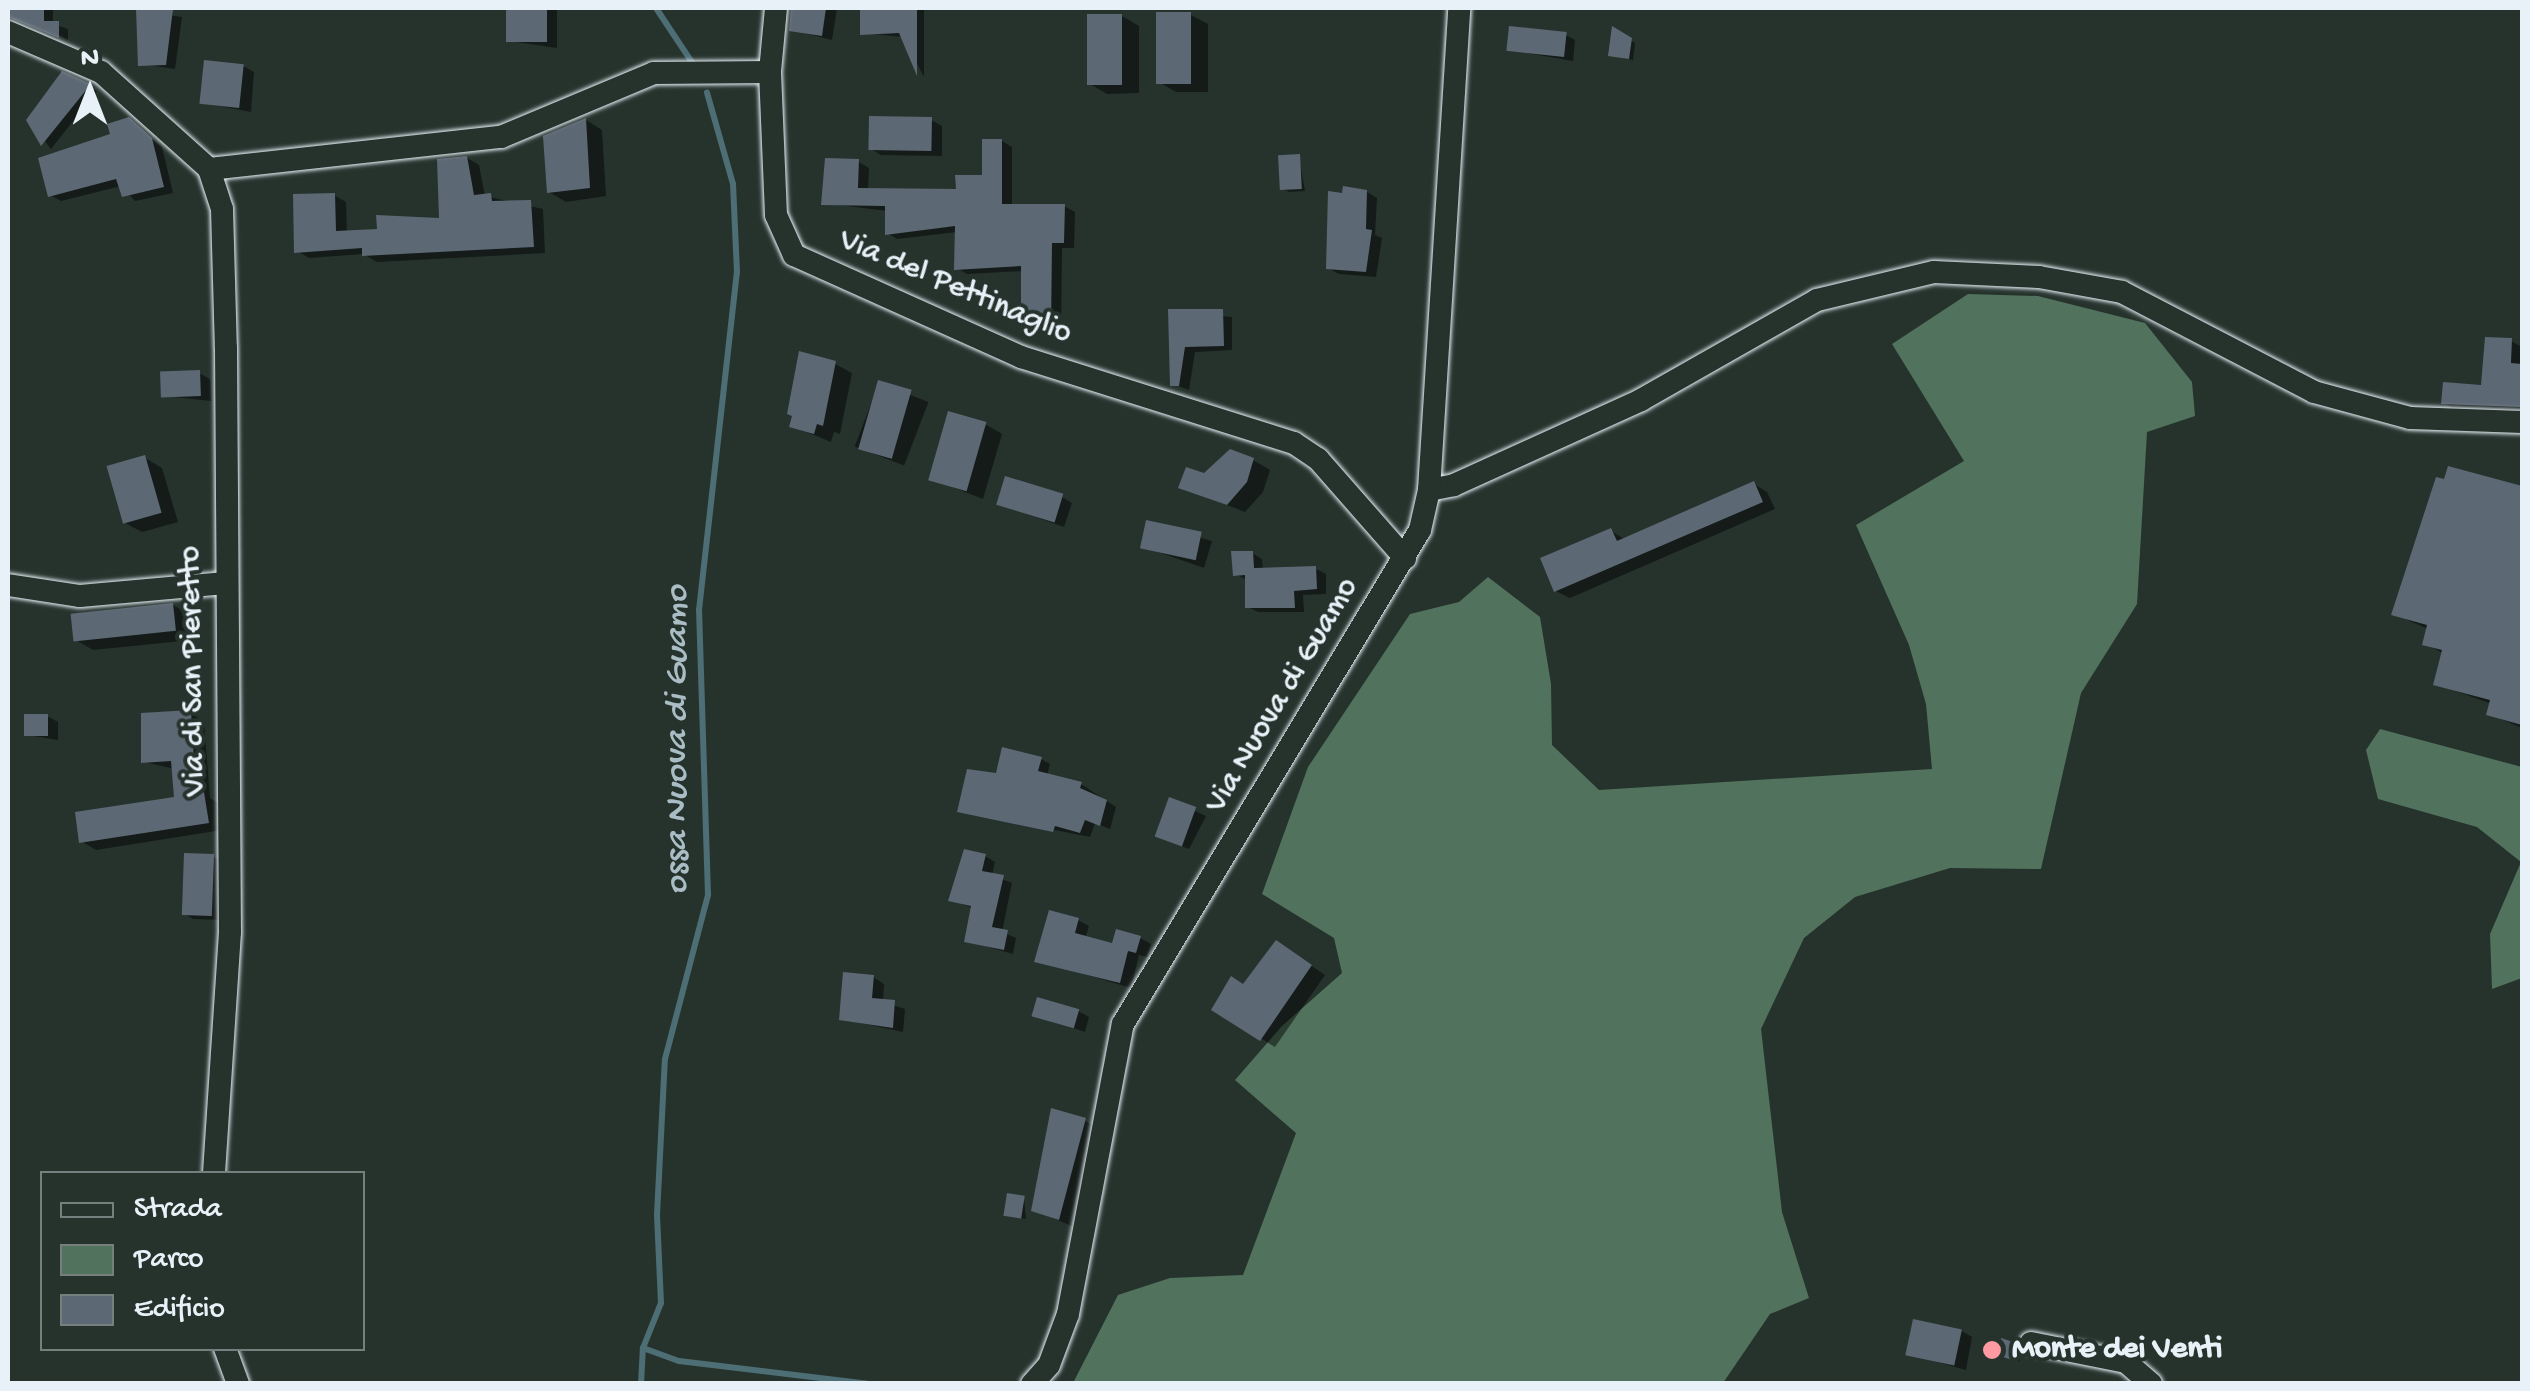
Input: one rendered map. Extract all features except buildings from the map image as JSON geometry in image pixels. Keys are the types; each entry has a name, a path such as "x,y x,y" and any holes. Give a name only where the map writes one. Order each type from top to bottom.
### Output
{"street":[{"name":"Via del Pettinaglio","path":"776,8 770,72 776,214 794,256 1021,357 1294,443 1318,458 1405,558"},
{"name":"Via Nuova di Guamo","path":"1032,1384 1049,1365 1068,1314 1123,1024 1405,558 1428,490 1458,8"},
{"path":"8,32 101,72 209,169 501,138 654,74 770,72"},
{"name":"Via di San Pieretto","path":"209,169 222,210 230,932 214,1171"},
{"path":"1428,490 1454,486 1642,400 1817,300 1934,272 2039,277 2122,292 2314,392 2410,418 2522,422"},
{"path":"8,585 80,596 225,583"},
{"path":"2031,1343 2126,1362 2151,1384"},
{"path":"226,1351 238,1384"}],"green space":[{"path":"1968,294 2038,296 2145,323 2192,382 2195,416 2147,432 2137,604 2081,693 2041,869 1950,868 1855,897 1804,938 1761,1029 1782,1212 1809,1298 1770,1314 1723,1383 1073,1383 1118,1295 1170,1278 1243,1275 1296,1133 1235,1080 1282,1026 1342,973 1334,938 1262,894 1308,767 1410,614 1459,602 1488,577 1540,617 1551,684 1552,745 1599,790 1932,769 1926,704 1909,645 1856,525 1964,461 1892,344"},
{"path":"2380,729 2522,767 2522,978 2492,989 2490,934 2521,862 2477,827 2378,799 2366,750"}],"waterway":[{"path":"656,8 693,64"},
{"name":"ossa Nuova di Guamo","path":"641,1384 643,1348 661,1303 657,1215 665,1059 708,895 699,610 737,272 733,184 707,93"},
{"path":"643,1348 679,1361 868,1384"}],"place":[{"name":"Monte dei Venti","path":"1992,1350"}]}
